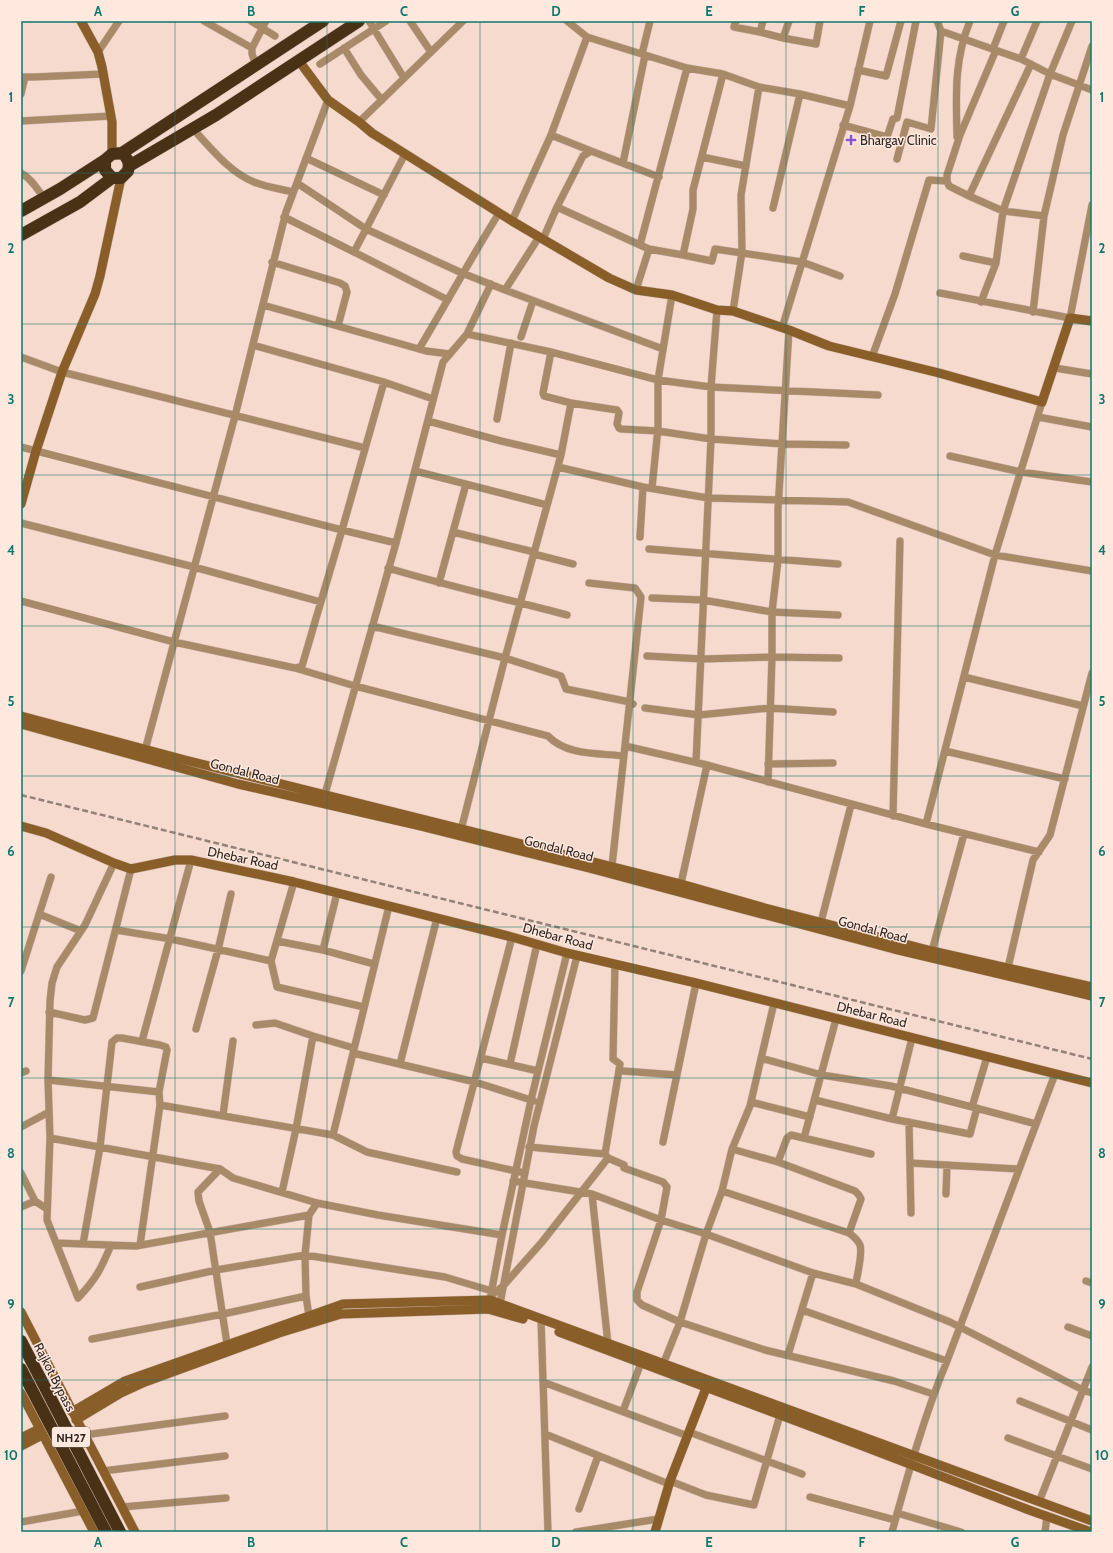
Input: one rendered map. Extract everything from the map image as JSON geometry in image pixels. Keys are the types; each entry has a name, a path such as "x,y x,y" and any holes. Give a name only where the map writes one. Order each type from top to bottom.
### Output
{"highway":[{"path":"21,211 113,156 323,21"},
{"path":"21,235 80,202 128,171 130,166 193,129 359,21"},
{"path":"113,156 129,161 130,166"},
{"path":"113,156 105,170 116,178"},
{"name":"Rajkot Bypass","path":"21,1341 120,1532"},
{"name":"Rajkot Bypass","path":"21,1369 106,1532"}],"street":[{"path":"81,21 98,52 111,116 113,156"},
{"path":"98,52 119,21"},
{"path":"204,21 252,48"},
{"path":"251,21 275,36"},
{"path":"256,65 252,54 252,48 266,21"},
{"path":"369,21 404,78"},
{"path":"320,64 373,28 386,21"},
{"path":"410,21 431,52"},
{"path":"451,21 456,28"},
{"path":"359,122 463,21"},
{"path":"567,21 587,37 687,68 723,74 759,87 800,94 850,106"},
{"path":"623,162 650,21"},
{"path":"736,21 734,26 783,38 816,44 820,21"},
{"path":"760,32 763,21"},
{"path":"783,38 789,21"},
{"path":"768,782 772,612 778,560 786,329 802,262 850,106 870,21"},
{"path":"858,70 886,76 901,21"},
{"path":"844,125 887,138 893,119 897,118 916,21"},
{"path":"898,159 907,122 930,129 941,31 937,21 934,21"},
{"path":"957,143 956,80 963,38 970,21"},
{"path":"1004,21 957,143 947,175 947,181 949,186 1003,210 1044,216"},
{"path":"1021,59 1037,21"},
{"path":"981,302 996,263 1003,210 1050,74 1072,21"},
{"path":"941,31 1021,59 1050,74 1092,90"},
{"path":"512,221 552,135 587,37"},
{"path":"1033,312 1044,216 1063,135 1079,85 1090,57 1092,46"},
{"path":"344,48 361,75 382,100"},
{"path":"299,61 328,100 372,133 512,221 609,278 636,290 672,295 717,310 733,312 786,329 829,346 939,373 1042,402"},
{"path":"969,196 1031,64"},
{"path":"640,245 687,68"},
{"path":"21,94 23,77 103,74"},
{"path":"683,255 693,209 693,190 723,74"},
{"path":"733,312 742,252 741,195 759,87"},
{"path":"773,208 800,94"},
{"path":"144,754 235,416 284,217 328,100"},
{"path":"21,121 111,116"},
{"path":"193,129 231,168 244,177 263,185 293,192"},
{"path":"552,135 659,177"},
{"path":"505,290 541,238 583,156 591,151"},
{"path":"354,252 405,154"},
{"path":"702,157 746,166"},
{"path":"306,158 384,195"},
{"path":"21,173 27,176 44,198"},
{"path":"21,504 36,451 62,372 95,294 100,276 116,178"},
{"path":"872,357 895,294 929,180 947,181"},
{"path":"297,183 366,229 462,273 663,349"},
{"path":"926,824 995,555 1042,402 1055,368 1070,318 1092,205"},
{"path":"557,207 649,249 712,261 715,248 802,262 840,276"},
{"path":"419,349 462,273 499,213"},
{"path":"284,217 448,300"},
{"path":"636,290 649,249"},
{"path":"963,256 996,263"},
{"path":"272,262 340,283 345,286 347,292 338,326"},
{"path":"325,794 396,543 443,362 467,334 491,284"},
{"path":"940,293 1033,312 1092,321"},
{"path":"652,488 658,431 658,380 672,295"},
{"path":"521,337 533,301"},
{"path":"263,305 419,349 450,354"},
{"path":"696,762 702,659 703,600 711,439 711,387 717,310"},
{"path":"467,334 551,352 658,380 711,387 878,395"},
{"path":"497,419 511,343"},
{"path":"253,345 384,382 433,399"},
{"path":"551,352 543,393 544,396 571,403 617,410 619,413 617,426 621,429 658,431 711,439 783,444 846,445"},
{"path":"21,357 62,372 365,448"},
{"path":"1055,368 1092,374"},
{"path":"295,668 302,666 305,659 384,382"},
{"path":"461,830 505,658 558,467 571,403"},
{"path":"1038,417 1092,427"},
{"path":"428,421 500,441 561,455"},
{"path":"21,447 396,543"},
{"path":"950,456 1021,472 1092,482"},
{"path":"558,467 643,487 708,498 848,502 995,555 1092,571"},
{"path":"415,471 548,505"},
{"path":"439,583 466,484"},
{"path":"640,538 643,487"},
{"path":"21,523 194,567 322,602"},
{"path":"453,532 573,564"},
{"path":"893,816 900,541"},
{"path":"650,548 838,564"},
{"path":"388,568 439,583 521,602 567,615"},
{"path":"588,583 635,588 641,597 631,703 612,866"},
{"path":"652,598 703,600 772,612 838,615"},
{"path":"21,601 174,642 295,668 355,686 490,720 548,736 553,741 568,750 624,756"},
{"path":"372,626 505,658 561,676 566,689 631,703"},
{"path":"647,656 702,659 772,657 839,658"},
{"path":"1007,972 1033,860 1050,835 1092,673"},
{"path":"964,677 1083,706"},
{"path":"645,708 699,715 770,708 833,712"},
{"path":"21,716 144,754 325,794 461,830 612,866 680,888 932,950 1007,972 1092,987"},
{"name":"Gondal Road","path":"21,724 144,754 238,784 680,888 1007,972 1092,996"},
{"path":"625,746 696,762 851,805 1039,852"},
{"path":"945,751 1065,779"},
{"path":"768,764 833,763"},
{"path":"680,888 707,765"},
{"path":"821,922 851,805"},
{"path":"21,826 46,833 114,863 132,869 93,1018 85,1020 49,1012"},
{"path":"932,950 964,834"},
{"name":"Dhebar Road","path":"132,869 175,860 191,860 294,882 512,937 577,956 696,983 1092,1083"},
{"path":"142,1041 171,939 191,860"},
{"path":"111,1245 100,1272 78,1298 47,1220 50,1138 48,1080 49,1012 52,983 55,974 81,931 114,863"},
{"path":"21,971 23,958 51,877"},
{"path":"294,882 271,961 277,987 364,1007"},
{"path":"323,950 337,893"},
{"path":"196,1029 232,894"},
{"path":"333,1135 389,906"},
{"path":"39,914 81,931"},
{"path":"400,1064 437,918"},
{"path":"116,930 171,939 271,961"},
{"path":"512,937 456,1154 462,1159 524,1173"},
{"path":"277,941 323,950 374,964"},
{"path":"510,1064 537,944"},
{"path":"490,1299 515,1171 566,953"},
{"path":"499,1308 529,1147 577,956"},
{"path":"74,1416 145,1382 273,1336 341,1314 490,1299 542,1242 581,1192 606,1156 620,1064 613,1059 615,964"},
{"path":"663,1142 696,983"},
{"path":"662,1367 680,1322 706,1234 722,1191 732,1149 751,1102 774,1003"},
{"path":"804,1138 836,1019"},
{"path":"256,1025 275,1023 353,1050 400,1064 475,1082 541,1102"},
{"path":"282,1192 296,1128 312,1036"},
{"path":"84,1244 100,1147 112,1042 117,1038 122,1038 166,1047 167,1050 159,1092 160,1105 140,1245"},
{"path":"892,1119 912,1038"},
{"path":"222,1115 233,1041"},
{"path":"815,1100 892,1119 970,1134 974,1108 987,1057"},
{"path":"481,1058 538,1071"},
{"path":"761,1058 822,1074 891,1086 1036,1124"},
{"path":"623,1071 677,1075"},
{"path":"892,1532 933,1394 947,1361 1055,1074"},
{"path":"48,1080 159,1092"},
{"path":"751,1102 810,1117"},
{"path":"160,1105 333,1135 367,1152 457,1172"},
{"path":"21,1127 49,1112"},
{"path":"909,1122 911,1213"},
{"path":"778,1162 787,1138 791,1135 871,1154"},
{"path":"50,1138 220,1169 233,1178 317,1203 378,1215 502,1235"},
{"path":"529,1147 606,1156 624,1166 666,1184 667,1190 661,1220 637,1292 637,1300 642,1305 680,1322 766,1350 894,1381 933,1394"},
{"path":"732,1149 778,1162 855,1191 861,1199 849,1233"},
{"path":"910,1163 1020,1169"},
{"path":"946,1194 947,1165"},
{"path":"220,1169 198,1192 199,1202 210,1232 227,1344"},
{"path":"21,1173 35,1202 47,1208"},
{"path":"513,1181 592,1194 661,1220 706,1234 813,1273 856,1284 959,1327 1083,1390 1092,1393"},
{"path":"722,1191 849,1233 860,1244 856,1284"},
{"path":"592,1194 608,1344"},
{"path":"21,1207 35,1202"},
{"path":"309,1316 306,1296 305,1255 309,1215 317,1203"},
{"path":"57,1243 140,1245 309,1215"},
{"path":"140,1287 216,1270 305,1255 445,1277 490,1299 499,1308 608,1344 662,1367 708,1384 914,1455 1092,1521"},
{"path":"788,1355 813,1273"},
{"path":"92,1339 223,1314 306,1296"},
{"path":"74,1416 125,1381 343,1304 490,1299"},
{"path":"802,1310 947,1361"},
{"path":"21,1312 135,1532"},
{"path":"541,1322 641,1363 662,1367"},
{"path":"541,1322 548,1532"},
{"path":"1068,1327 1092,1336"},
{"path":"623,1412 641,1363"},
{"path":"1039,1502 1092,1367"},
{"path":"543,1382 623,1412 802,1474"},
{"path":"708,1384 780,1416 1091,1532"},
{"path":"655,1532 670,1483 708,1384"},
{"path":"21,1393 94,1532"},
{"path":"1020,1401 1092,1430"},
{"path":"84,1435 225,1416"},
{"path":"544,1434 670,1483 706,1495 754,1505 768,1462 780,1416"},
{"path":"21,1438 41,1432"},
{"path":"21,1446 41,1432"},
{"path":"1008,1438 1092,1469"},
{"path":"103,1471 225,1456"},
{"path":"579,1509 598,1456"},
{"path":"810,1497 961,1532"},
{"path":"122,1507 226,1498"},
{"path":"21,1522 83,1511"},
{"path":"1045,1532 1047,1516"},
{"path":"576,1532 658,1519"}],"railway":[{"path":"21,795 1092,1059"}],"place":[{"name":"Bhargav Clinic","path":"851,140"}]}
